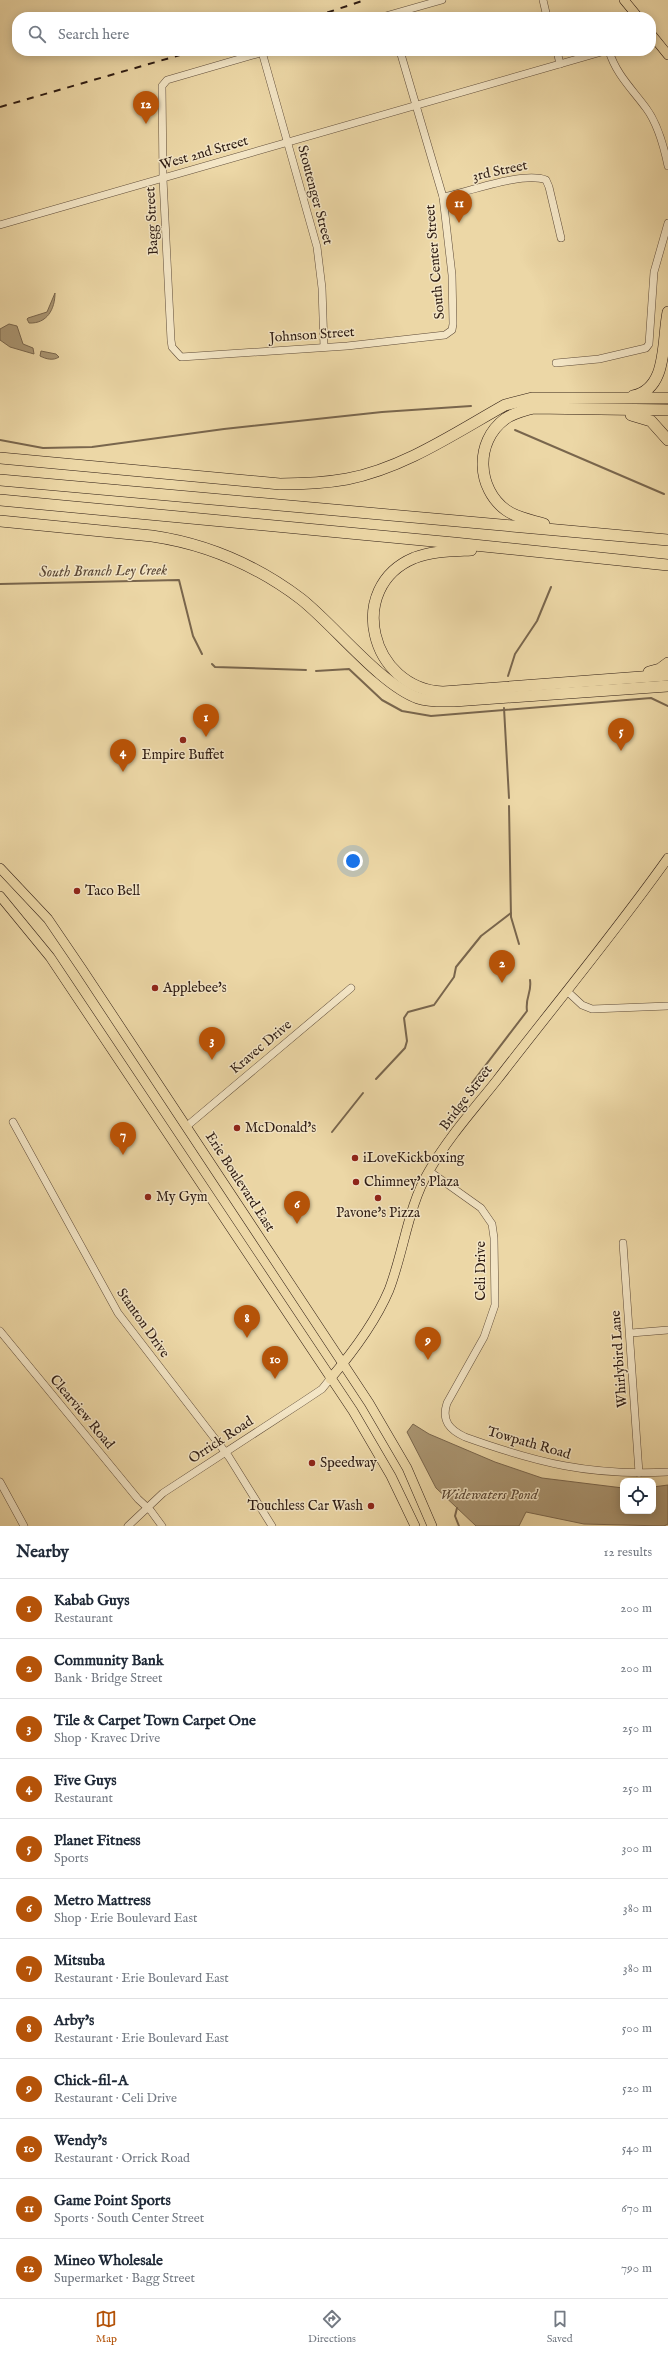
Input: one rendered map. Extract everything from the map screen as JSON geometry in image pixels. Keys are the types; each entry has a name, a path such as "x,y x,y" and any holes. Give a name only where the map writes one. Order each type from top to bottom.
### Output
{"highway":[{"path":"616,398 641,394 653,386 662,376 666,359 668,312"},
{"path":"0,458 280,484 321,482 348,478 402,460 505,405 518,400 532,398 668,398"},
{"path":"570,530 518,517 506,510 493,497 484,478 484,453 495,429 504,420 516,413 534,408 612,411 668,410"},
{"path":"612,411 651,421 668,440"},
{"path":"0,475 82,486"},
{"path":"0,480 82,486 667,540"},
{"path":"0,500 667,565"},
{"path":"0,521 152,536 176,540 227,556 261,572 302,600 397,686 419,698 454,701 668,686"},
{"path":"504,549 430,553 413,559 390,576 379,594 374,608 373,623 378,647 383,658 405,681 422,689 443,692 668,675"},
{"path":"630,678 660,669 668,663"}],"main road":[{"path":"624,0 634,12"},
{"path":"656,40 668,55"},
{"name":"Bridge Street","path":"330,1379 343,1364 378,1313 389,1289 415,1206 429,1171 525,1043 568,992 668,858"},
{"name":"Erie Boulevard East","path":"0,869 48,919 187,1126 382,1422 417,1489 432,1526"},
{"path":"0,896 50,957 330,1379 374,1446 415,1526"}],"street":[{"path":"403,12 442,0"},
{"path":"543,0 546,12"},
{"name":"Bagg Street","path":"175,353 171,340 163,179 162,86 167,80 250,56"},
{"name":"Stoutenger Street","path":"265,56 317,247 322,288 324,347"},
{"name":"South Center Street","path":"401,56 443,197 452,275 453,324 450,332"},
{"path":"558,56 560,64"},
{"name":"West 2nd Street","path":"0,225 588,56"},
{"path":"611,56 618,73 647,109 657,128 668,166"},
{"name":"3rd Street","path":"443,197 524,177 539,177 546,180 550,187 561,238"},
{"path":"556,363 599,359 646,348 649,344 654,272 668,223"},
{"name":"Johnson Street","path":"175,353 186,358 406,340 445,335 450,332"},
{"name":"Kravec Drive","path":"187,1126 351,988"},
{"path":"568,992 582,1005 592,1009 668,1006"},
{"name":"Stanton Drive","path":"14,1122 118,1313 226,1453 272,1526"},
{"name":"Celi Drive","path":"429,1171 481,1208 492,1224 494,1238 495,1305 484,1337 447,1403 445,1414"},
{"name":"Whirlybird Lane","path":"623,1243 631,1333 640,1474"},
{"path":"631,1333 668,1330"},
{"name":"Clearview Road","path":"0,1331 138,1499 147,1507 162,1526"},
{"name":"Orrick Road","path":"128,1526 163,1493 322,1389 330,1379"},
{"name":"Towpath Road","path":"445,1414 448,1425 455,1432 526,1458 574,1469 640,1474 668,1472"},
{"path":"0,1482 24,1526"}],"water":[{"path":"55,293 52,310 49,314 41,321 29,323 28,318 47,312"},
{"path":"9,324 17,326 23,344 33,348 34,354 10,347 0,340 0,329"},
{"path":"41,351 56,354 59,357 52,359 45,358 40,356"},
{"name":"Widewaters Pond","path":"413,1424 429,1434 495,1462 542,1478 620,1488 620,1514 656,1514 656,1487 668,1485 668,1524 664,1526 584,1524 526,1512 519,1526 476,1526 436,1488 407,1432"}],"waterway":[{"path":"0,440 43,448 92,447 224,429 382,412 471,406"},
{"path":"515,430 664,494"},
{"name":"South Branch Ley Creek","path":"0,584 179,580 193,636 202,654"},
{"path":"508,676 515,654 537,621 551,587"},
{"path":"212,664 215,667 306,670"},
{"path":"316,671 349,669 382,700 402,711 431,716 651,698 668,706"},
{"path":"504,708 509,798"},
{"path":"509,806 511,917 519,944"},
{"path":"376,1079 405,1048 407,1041 404,1018 408,1012 434,1005 454,977 456,967 481,936 511,913"},
{"path":"472,1083 527,1011 530,980"},
{"path":"332,1132 363,1093"},
{"path":"457,1508 455,1516 459,1526"}],"railway":[{"path":"329,12 365,0"},
{"path":"0,107 177,56"}],"place":[{"name":"Mineo Wholesale","path":"146,124"},
{"name":"Game Point Sports","path":"459,223"},
{"name":"Kabab Guys","path":"206,737"},
{"name":"Empire Buffet","path":"183,740"},
{"name":"Planet Fitness","path":"621,751"},
{"name":"Five Guys","path":"123,772"},
{"name":"Taco Bell","path":"77,891"},
{"name":"Community Bank","path":"502,983"},
{"name":"Applebee's","path":"155,988"},
{"name":"Tile & Carpet Town Carpet One","path":"212,1060"},
{"name":"McDonald's","path":"237,1128"},
{"name":"Mitsuba","path":"123,1155"},
{"name":"iLoveKickboxing","path":"355,1158"},
{"name":"Chimney's Plaza","path":"356,1182"},
{"name":"My Gym","path":"148,1197"},
{"name":"Pavone's Pizza","path":"378,1198"},
{"name":"Metro Mattress","path":"297,1224"},
{"name":"Arby's","path":"247,1338"},
{"name":"Chick-fil-A","path":"428,1360"},
{"name":"Wendy's","path":"275,1379"},
{"name":"Speedway","path":"312,1463"},
{"name":"Touchless Car Wash","path":"371,1506"}]}
